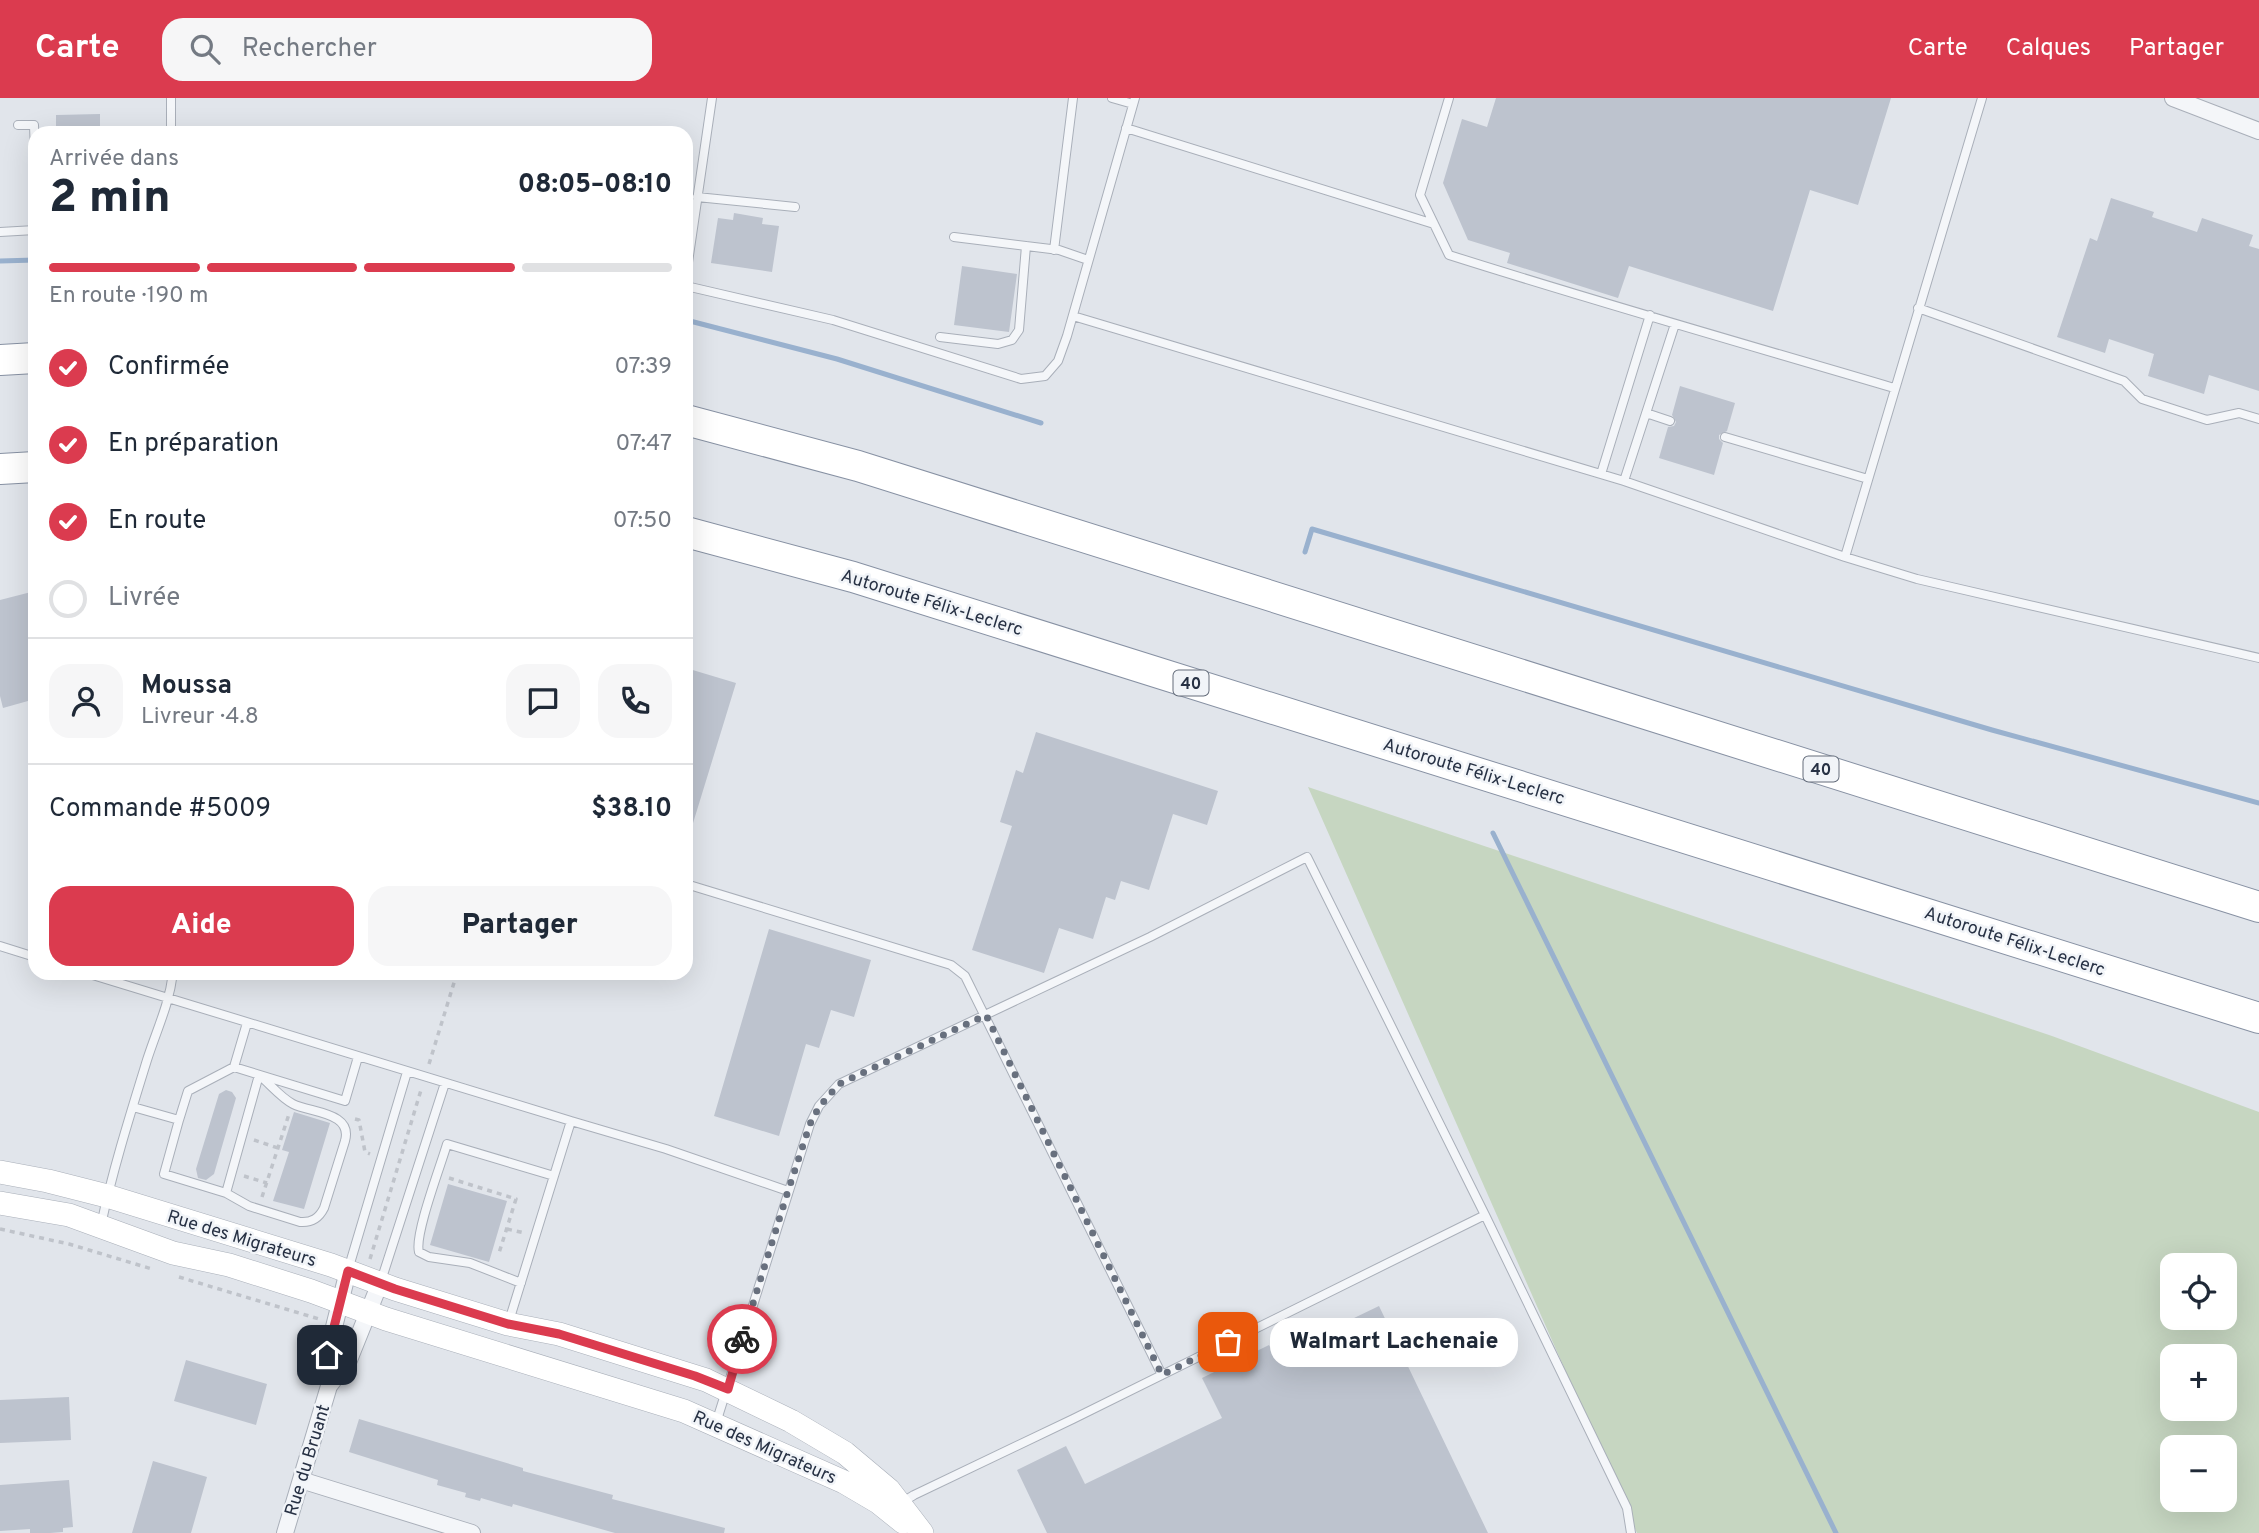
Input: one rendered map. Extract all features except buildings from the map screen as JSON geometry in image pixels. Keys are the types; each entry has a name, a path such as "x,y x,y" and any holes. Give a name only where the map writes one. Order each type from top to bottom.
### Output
{"highway":[{"path":"0,352 28,355"},
{"path":"0,360 28,357"},
{"name":"40","path":"693,423 858,466 2259,907"},
{"path":"0,469 28,467"},
{"name":"Autoroute Félix-Leclerc","path":"693,534 853,577 2259,1018"},
{"path":"2220,1006 2259,1024"}],"street":[{"path":"2173,98 2259,131"},
{"name":"Rue des Migrateurs","path":"0,1172 107,1196 508,1324 559,1334 695,1376 728,1389 830,1443 875,1478 916,1533"},
{"name":"Rue des Migrateurs","path":"0,1203 58,1213 173,1253 229,1265 386,1319 623,1391 716,1423 897,1508 922,1533"},
{"name":"Rue du Bruant","path":"285,1533 329,1386 327,1355 348,1271"},
{"name":"Rue du Bruant","path":"329,1386 349,1360 380,1283"},
{"path":"301,1480 472,1533"}],"lane":[{"path":"171,98 171,126"},
{"path":"693,226 712,98"},
{"path":"1054,250 1073,98"},
{"path":"693,288 832,320 1021,379 1045,376 1059,361 1134,101 1112,98"},
{"path":"1449,98 1420,195 1449,255 1551,288 1894,388"},
{"path":"1845,558 1982,98"},
{"path":"18,125 34,126"},
{"path":"1126,128 1434,225"},
{"path":"697,197 795,207"},
{"path":"0,232 28,230"},
{"path":"954,237 1054,250 1088,260"},
{"path":"940,337 998,344 1012,340 1019,330 1026,246"},
{"path":"1918,308 2124,381 2142,398 2207,420 2238,413 2259,419"},
{"path":"1601,474 1650,315"},
{"path":"1073,316 1624,481 1845,558 1930,583 2259,658"},
{"path":"1624,481 1675,324"},
{"path":"1646,413 1670,421"},
{"path":"1725,438 1868,479"},
{"path":"716,1423 810,1124 819,1107 839,1084 1163,930 1307,857 1485,1214 1627,1508 1631,1533"},
{"path":"693,886 951,965 965,976 1162,1375"},
{"path":"0,946 28,955"},
{"path":"109,980 571,1121 788,1191"},
{"path":"100,1228 132,1107 170,999 172,980"},
{"path":"234,1067 247,1023"},
{"path":"259,1075 291,1103 339,1119 347,1131 324,1208 318,1217 311,1221 300,1222 249,1206 226,1193 164,1174 179,1121 188,1091 234,1067 345,1101 358,1056"},
{"path":"348,1271 407,1072"},
{"path":"226,1193 259,1075"},
{"path":"380,1283 445,1083"},
{"path":"132,1107 179,1121"},
{"path":"508,1324 571,1121"},
{"path":"521,1283 470,1263 419,1252 418,1240 447,1144 554,1176"},
{"path":"897,1508 914,1495 1485,1214"}],"path":[{"path":"429,1064 455,980"},
{"path":"369,1261 421,1090"},
{"path":"261,1203 289,1112"},
{"path":"266,1143 278,1147"},
{"path":"388,1159 409,1166"},
{"path":"443,1177 516,1199 499,1253"},
{"path":"258,1180 267,1183"}],"green space":[{"path":"1308,787 2052,1036 2259,1112 2259,1533 1637,1533"}],"waterway":[{"path":"0,261 28,260"},
{"path":"693,322 837,359 1041,423"},
{"path":"1305,552 1312,529 1992,730 2259,803"},
{"path":"1493,833 1836,1533"}],"way so far":[{"path":"742,1339 810,1124 819,1107 839,1084 986,1015 1162,1375 1228,1342"}],"place":[{"name":"Walmart Lachenaie","path":"1228,1342"}],"route":[{"path":"327,1355 348,1271 395,1289 508,1324 559,1334 695,1376 728,1389 742,1339"}]}
